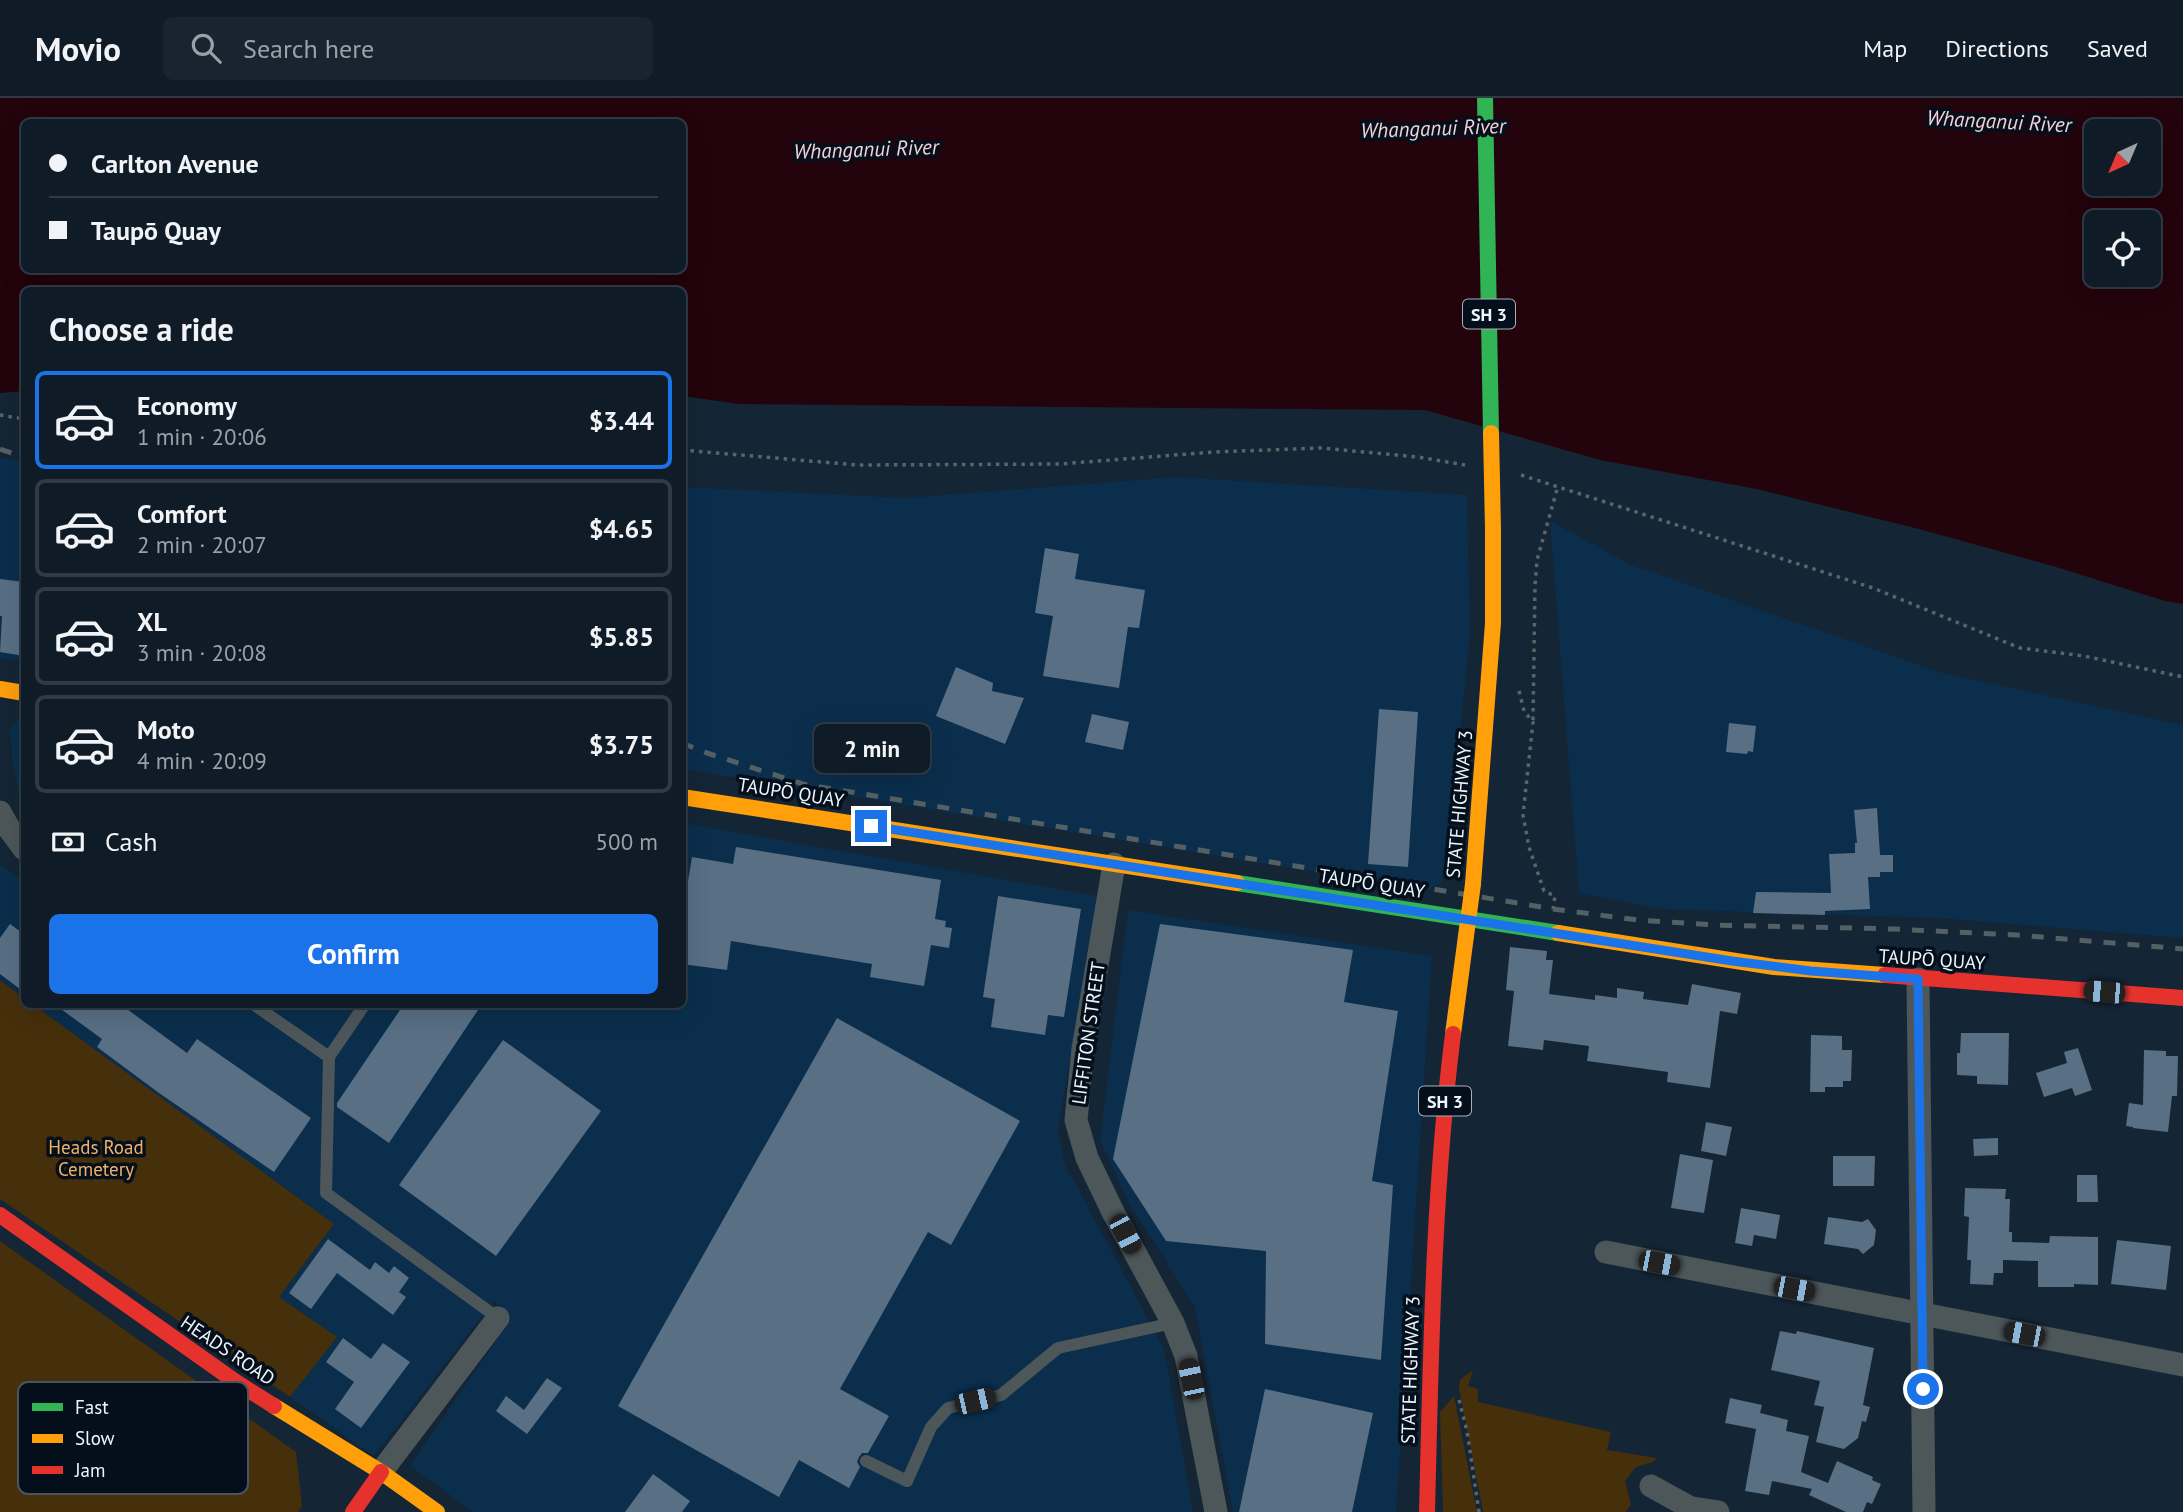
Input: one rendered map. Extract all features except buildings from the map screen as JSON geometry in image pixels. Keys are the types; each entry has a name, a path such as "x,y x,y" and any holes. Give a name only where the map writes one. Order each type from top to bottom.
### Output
{"main road":[{"name":"STATE HIGHWAY 3","path":"1427,1512 1439,1159 1473,884 1493,623 1485,98"},
{"path":"0,689 21,692"},
{"name":"TAUPŌ QUAY","path":"686,798 1774,967 2183,998"},
{"name":"HEADS ROAD","path":"0,1215 236,1382"},
{"name":"HEADS ROAD","path":"248,1389 382,1472 436,1512"},
{"path":"353,1512 382,1472"}],"street":[{"path":"0,812 21,845"},
{"name":"LIFFITON STREET","path":"1114,864 1083,1049 1076,1120 1098,1180 1173,1323 1186,1356 1216,1512"},
{"path":"1918,979 1924,1512"},
{"path":"1605,1252 2183,1365"},
{"path":"382,1472 498,1318"},
{"path":"1651,1486 1691,1507 1718,1512"}],"lane":[{"path":"259,1008 329,1057"},
{"path":"362,1008 329,1057 326,1193 498,1318"},
{"path":"866,1461 907,1482 932,1427 948,1408 1002,1395 1058,1348 1173,1323"}],"path":[{"path":"0,415 21,418"},
{"path":"686,450 857,465 1060,464 1213,452 1321,448 1418,457 1472,466"},
{"path":"1513,473 1873,588 2020,648 2084,656 2183,677"},
{"path":"1550,932 1555,896 1544,891 1529,847 1523,815 1533,722 1537,560 1558,486"},
{"path":"1518,688 1524,711 1533,722"}],"shaded area":[{"path":"0,458 21,460 21,662 0,658"},
{"path":"1177,477 1467,495 1470,633 1447,868 1441,883 1428,890 686,769 686,487 907,498"},
{"path":"1550,521 1631,565 1942,673 2183,725 2183,938 1938,918 1660,909 1579,893"},
{"path":"21,716 21,800 13,768 10,728"},
{"path":"686,824 1098,896 1058,1131 1065,1164 1164,1349 1193,1512 473,1512 410,1466 511,1319 494,1301 374,1456 290,1397 336,1337 279,1297 334,1224 38,1008 686,1008"},
{"path":"0,864 21,880 21,996 0,980"},
{"path":"1128,910 1432,956 1396,1512 1233,1512 1195,1307 1128,1201 1100,1141"}],"green space":[{"name":"Heads Road Cemetery","path":"0,980 21,996 21,1008 38,1008 334,1224 279,1297 337,1337 290,1397 0,1199"},
{"path":"0,1241 198,1382 18,1382 18,1494 248,1494 248,1418 296,1452 302,1506 298,1512 0,1512"},
{"path":"1473,1370 1468,1386 1478,1389 1478,1402 1611,1432 1607,1450 1657,1458 1653,1462 1636,1467 1625,1481 1631,1504 1626,1512 1483,1512 1459,1388 1460,1380"},
{"path":"1454,1396 1477,1512 1443,1512 1440,1412"}],"water":[{"name":"Whanganui River","path":"0,98 2183,98 2183,604 1919,529 1757,489 1600,460 1425,410 739,404 686,396 686,287 21,287 21,391 0,393"}],"railway":[{"path":"0,449 21,456"},
{"path":"686,745 803,784 1553,909 1638,920 1714,925 2017,935 2183,949"}],"traffic: fast":[{"path":"1485,98 1491,433"},
{"path":"1237,883 1558,933"}],"traffic: slow":[{"path":"1491,433 1493,529"},
{"path":"1473,884 1493,623 1493,529"},
{"path":"0,689 21,692"},
{"path":"686,798 1237,883"},
{"path":"1466,936 1473,884"},
{"path":"1558,933 1774,967 1885,975"},
{"path":"1453,1034 1466,936"},
{"path":"274,1406 381,1472 437,1512"}],"traffic: jam":[{"path":"1885,975 2183,998"},
{"path":"1427,1512 1437,1213 1453,1034"},
{"path":"0,1215 236,1382"},
{"path":"248,1390 274,1406"},
{"path":"353,1512 381,1472"}],"route":[{"path":"871,826 1732,961 1811,971 1918,979 1923,1389"}]}
